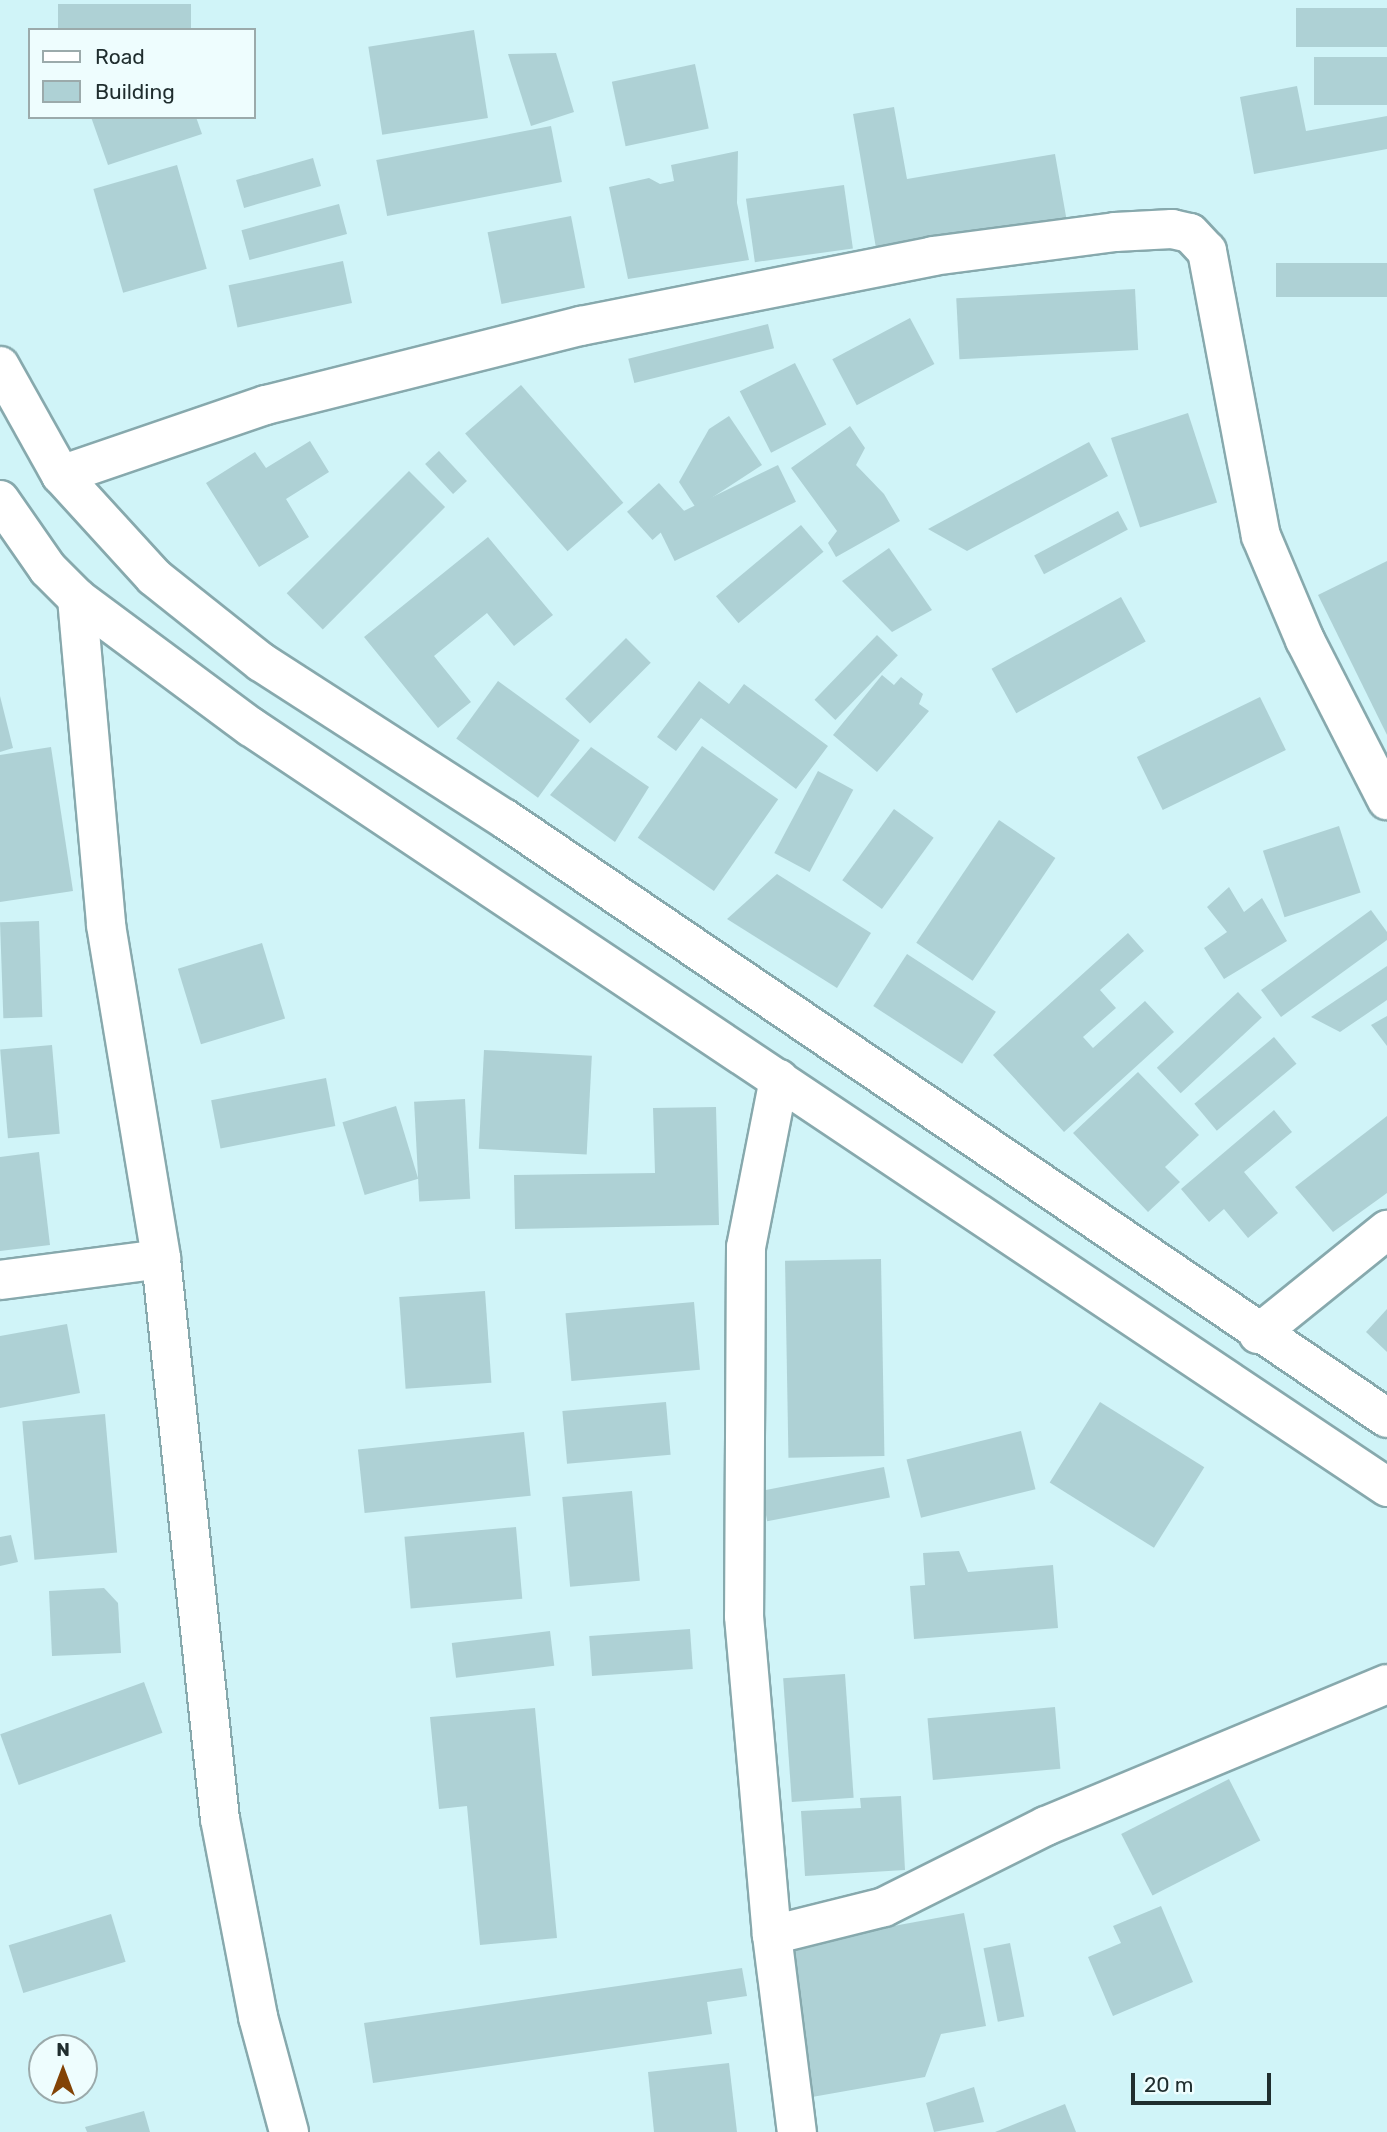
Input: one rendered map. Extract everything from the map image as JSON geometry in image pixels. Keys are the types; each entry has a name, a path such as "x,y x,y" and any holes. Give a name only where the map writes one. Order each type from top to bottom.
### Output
{"street":[{"path":"61,475 266,404 662,309 933,256 1115,232 1172,229 1190,233 1208,251 1261,536 1305,640 1387,800"},
{"path":"0,366 61,475 154,577 261,662 505,819 1258,1334 1387,1418"},
{"path":"0,500 15,546 48,569 77,598 251,727 1387,1487"},
{"path":"77,598 106,925 161,1259 220,1819 258,2017 289,2132"},
{"path":"779,1079 746,1247 744,1616 772,1935 797,2132"},
{"path":"1258,1334 1387,1230"},
{"path":"0,1280 161,1259"},
{"path":"772,1935 884,1907 1046,1826 1387,1684"}],"building":[{"path":"58,4 191,4 191,28 58,28"},
{"path":"1296,8 1387,8 1387,47 1296,47"},
{"path":"474,30 488,118 382,135 368,47"},
{"path":"556,53 574,112 531,126 508,54"},
{"path":"1314,57 1387,57 1387,105 1314,105"},
{"path":"695,64 709,129 626,146 612,82"},
{"path":"1297,86 1306,131 1387,116 1387,149 1254,174 1240,97"},
{"path":"894,107 907,179 1055,154 1067,222 877,254 853,114"},
{"path":"92,119 197,119 202,134 108,165"},
{"path":"551,126 562,182 387,216 376,160"},
{"path":"738,151 737,203 749,260 628,279 609,187 649,178 660,184 674,181 671,165"},
{"path":"313,158 321,186 244,208 236,180"},
{"path":"177,165 207,269 123,293 93,189"},
{"path":"844,185 853,248 755,262 746,199"},
{"path":"339,204 347,234 249,260 241,230"},
{"path":"571,216 585,288 501,304 488,232"},
{"path":"343,261 352,303 237,327 229,285"},
{"path":"1276,263 1387,263 1387,297 1276,297"},
{"path":"1135,289 1138,350 959,359 956,298"},
{"path":"910,318 934,364 857,405 832,359"},
{"path":"768,324 774,348 634,383 628,359"},
{"path":"795,363 826,424 771,453 740,391"},
{"path":"521,385 623,503 567,551 465,434"},
{"path":"1188,413 1217,502 1140,527 1111,438"},
{"path":"729,416 762,465 696,508 679,482 709,429"},
{"path":"850,426 865,448 856,465 884,494 900,521 836,557 828,543 837,531 791,468"},
{"path":"310,441 329,472 286,499 309,537 259,567 206,483 255,452 266,468"},
{"path":"1089,442 1108,476 967,551 928,529"},
{"path":"439,451 467,481 453,494 425,464"},
{"path":"778,465 796,502 675,561 657,524"},
{"path":"409,471 445,507 323,629 287,593"},
{"path":"659,483 684,511 652,540 627,512"},
{"path":"1118,511 1128,530 1044,574 1034,556"},
{"path":"801,525 823,552 738,623 716,596"},
{"path":"488,537 553,615 514,646 487,613 434,656 471,702 438,728 364,637"},
{"path":"889,548 932,610 892,632 842,581"},
{"path":"1387,561 1387,735 1318,595"},
{"path":"1121,597 1146,642 1016,713 992,669"},
{"path":"877,635 898,655 835,720 814,700"},
{"path":"626,638 651,663 590,724 565,699"},
{"path":"882,675 894,685 901,677 923,694 919,704 929,711 877,772 833,735"},
{"path":"498,681 580,740 538,798 456,738"},
{"path":"699,681 729,704 744,684 828,746 796,789 701,718 676,751 657,737"},
{"path":"0,696 13,748 0,752"},
{"path":"1260,697 1286,750 1163,810 1137,757"},
{"path":"702,746 778,799 714,891 638,838"},
{"path":"51,747 73,891 0,902 0,755"},
{"path":"591,747 649,787 615,842 550,795"},
{"path":"818,771 853,790 810,872 774,853"},
{"path":"894,809 934,838 882,909 842,880"},
{"path":"999,820 1055,858 973,981 916,943"},
{"path":"1339,826 1361,893 1285,917 1263,851"},
{"path":"777,874 871,933 837,988 727,919"},
{"path":"1229,887 1244,912 1262,898 1287,941 1224,979 1204,948 1227,932 1207,907"},
{"path":"1371,910 1387,932 1387,940 1281,1017 1261,990"},
{"path":"39,921 42,1017 3,1018 0,922"},
{"path":"1128,933 1144,951 1100,990 1116,1008 1083,1037 1093,1048 1145,1001 1174,1032 1064,1132 993,1055"},
{"path":"262,943 285,1019 201,1044 178,969"},
{"path":"907,954 996,1012 962,1064 873,1006"},
{"path":"1387,966 1387,1000 1340,1032 1311,1017"},
{"path":"1238,992 1262,1018 1181,1093 1157,1068"},
{"path":"1387,1016 1387,1046 1371,1025"},
{"path":"1274,1037 1296,1064 1217,1131 1194,1104"},
{"path":"52,1045 60,1134 8,1138 0,1050"},
{"path":"484,1050 592,1056 587,1155 479,1149"},
{"path":"1138,1072 1199,1135 1165,1167 1180,1182 1148,1212 1073,1133"},
{"path":"326,1078 335,1126 220,1148 211,1100"},
{"path":"465,1099 470,1199 419,1202 414,1102"},
{"path":"396,1106 418,1179 365,1195 342,1122"},
{"path":"716,1107 719,1225 515,1229 514,1175 655,1173 653,1108"},
{"path":"1274,1110 1292,1132 1244,1172 1278,1213 1248,1238 1224,1209 1209,1222 1181,1189"},
{"path":"1387,1116 1387,1193 1333,1232 1295,1187"},
{"path":"39,1152 50,1245 0,1251 0,1157"},
{"path":"881,1259 884,1456 788,1458 785,1261"},
{"path":"485,1291 491,1383 406,1389 399,1297"},
{"path":"694,1302 700,1370 571,1381 565,1313"},
{"path":"1387,1309 1387,1352 1366,1332"},
{"path":"67,1324 80,1393 0,1408 0,1336"},
{"path":"666,1402 671,1455 567,1464 562,1411"},
{"path":"1100,1402 1204,1467 1154,1548 1050,1483"},
{"path":"105,1414 117,1552 34,1560 22,1421"},
{"path":"1021,1431 1036,1489 921,1518 907,1460"},
{"path":"524,1432 531,1496 365,1513 358,1449"},
{"path":"884,1467 890,1497 767,1521 761,1491"},
{"path":"632,1491 640,1581 570,1587 562,1497"},
{"path":"516,1527 522,1599 411,1608 404,1537"},
{"path":"11,1535 18,1562 0,1566 0,1537"},
{"path":"959,1551 968,1572 1053,1565 1058,1628 914,1639 910,1586 925,1585 923,1553"},
{"path":"104,1588 118,1603 121,1653 52,1656 49,1591"},
{"path":"690,1629 693,1669 592,1676 589,1636"},
{"path":"550,1631 554,1666 456,1678 452,1643"},
{"path":"845,1674 854,1798 792,1802 783,1678"},
{"path":"144,1682 162,1733 19,1785 0,1734"},
{"path":"1055,1707 1060,1769 933,1780 927,1718"},
{"path":"535,1708 557,1938 480,1945 467,1806 439,1809 430,1717"},
{"path":"1229,1779 1260,1840 1153,1895 1121,1834"},
{"path":"901,1796 905,1870 805,1876 801,1811 861,1808 860,1798"},
{"path":"1161,1906 1193,1982 1113,2016 1088,1957 1121,1943 1113,1926"},
{"path":"964,1913 986,2026 941,2034 925,2077 812,2097 785,1946"},
{"path":"111,1914 126,1962 23,1993 9,1945"},
{"path":"1010,1943 1024,2017 998,2022 983,1948"},
{"path":"742,1968 747,1996 707,2002 712,2034 373,2083 364,2023"},
{"path":"729,2063 737,2132 654,2132 648,2072"},
{"path":"974,2087 984,2122 934,2132 926,2103"},
{"path":"1065,2104 1076,2132 995,2132"},
{"path":"144,2111 150,2132 87,2132 85,2127"}]}
